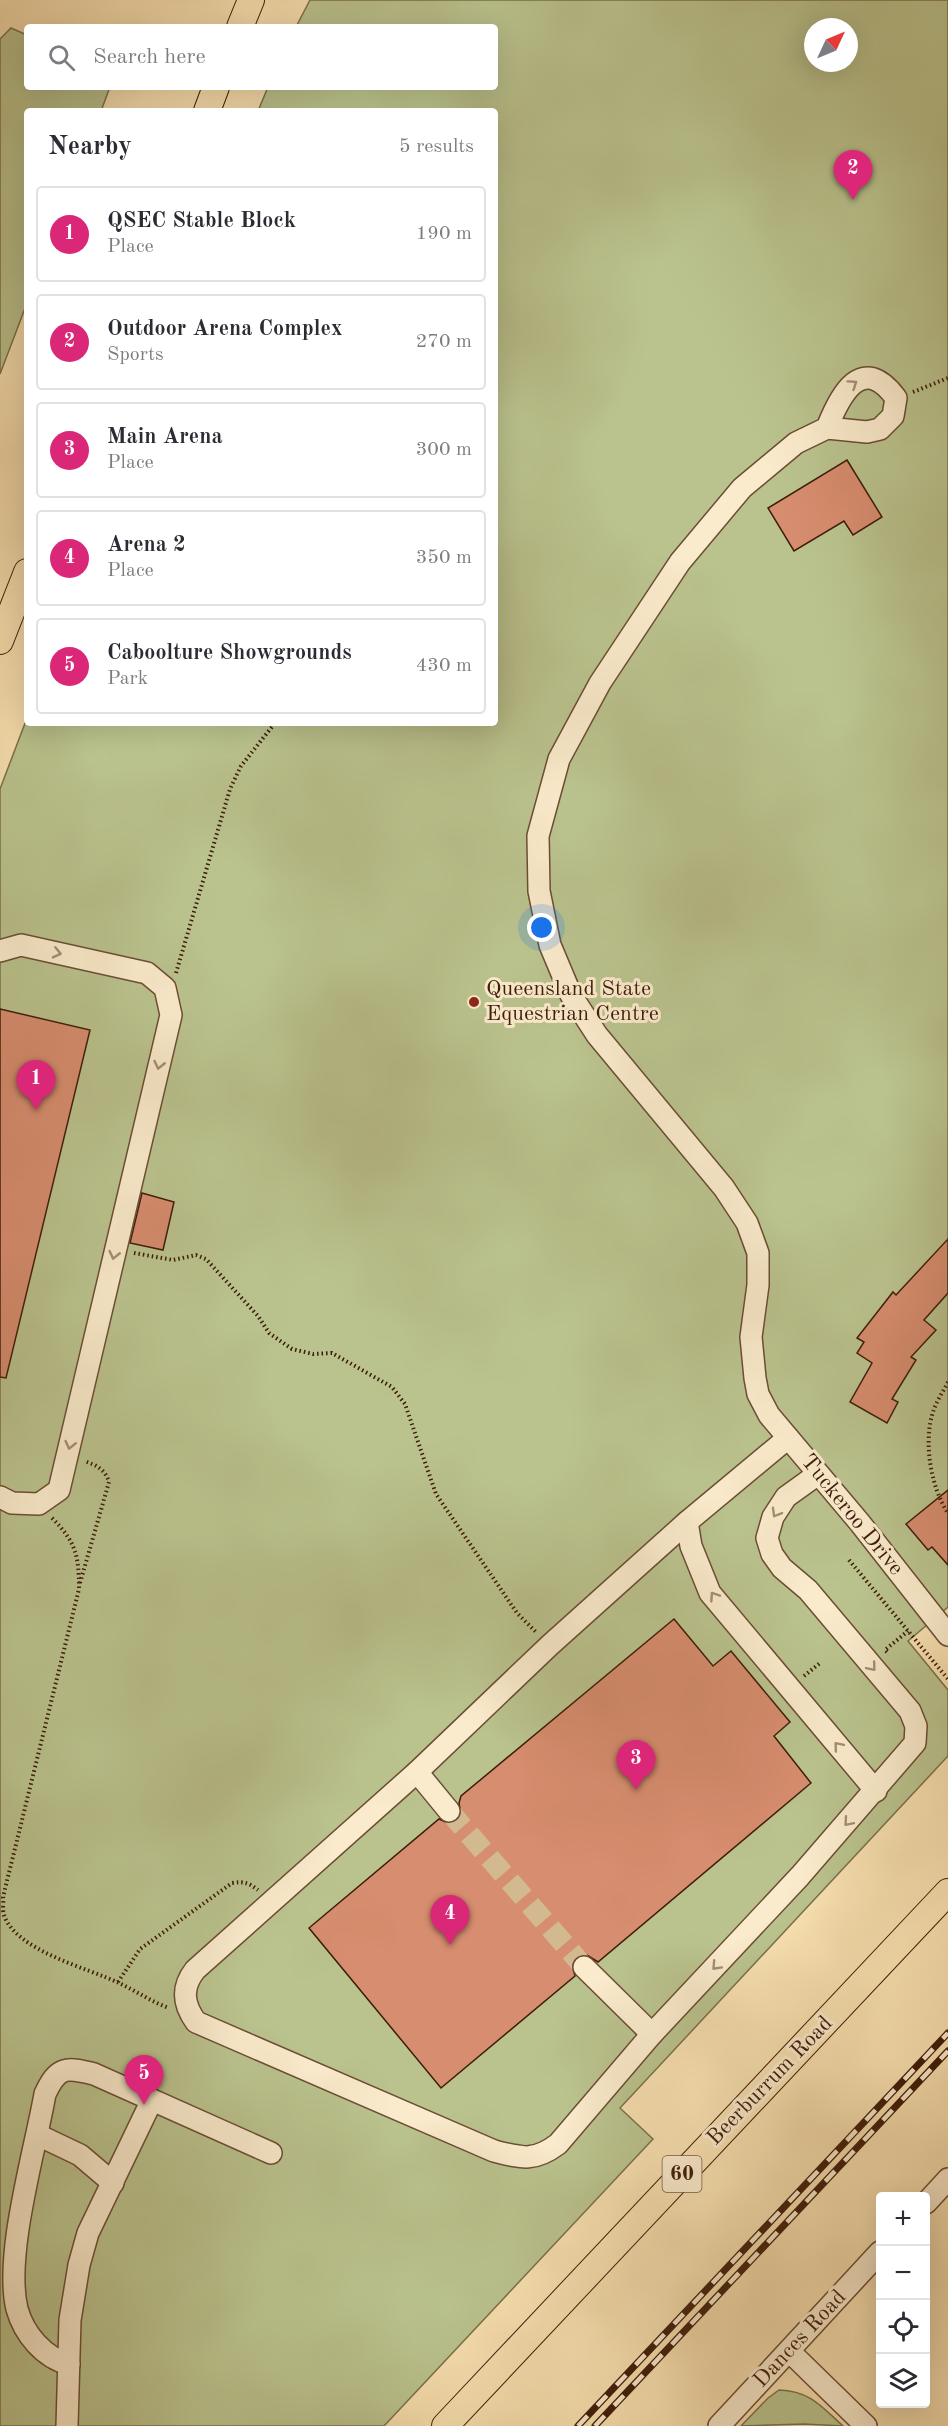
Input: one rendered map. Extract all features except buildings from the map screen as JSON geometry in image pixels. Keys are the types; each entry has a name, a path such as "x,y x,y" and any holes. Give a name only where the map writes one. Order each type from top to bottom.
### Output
{"main road":[{"path":"241,24 251,0"},
{"path":"208,108 215,90"},
{"path":"0,641 24,580"},
{"name":"Beerburrum Road","path":"445,2426 948,1892"}],"street":[{"path":"861,378 873,378 886,384 896,398 893,416 880,429 867,432 827,428 837,403 847,387 861,378"},
{"name":"Tuckeroo Drive","path":"827,428 796,443 742,488 680,562 600,683 559,759 538,836 538,891 550,945 571,995 597,1035 724,1188 747,1223 758,1253 758,1285 752,1337 758,1394 769,1415 948,1635"},
{"path":"0,951 21,945 147,974 165,988 171,1015 59,1490 39,1504 12,1503 0,1497"},
{"path":"788,1438 687,1522 550,1645 417,1772 195,1970 187,1981 186,2002 187,2009 196,2022 494,2151 530,2158 544,2154 558,2144 652,2034 800,1876 876,1791 915,1743 916,1726 910,1712 808,1590 782,1568 772,1554 767,1538 773,1517 786,1497 818,1473"},
{"path":"687,1522 692,1546 710,1593 876,1791"},
{"path":"417,1772 449,1811"},
{"path":"584,1967 652,2034"},
{"path":"69,2364 51,2356 29,2335 22,2321 15,2296 15,2258 20,2222 45,2094 52,2078 61,2070 75,2069 94,2074 271,2153"},
{"path":"67,2426 70,2320 79,2265 88,2234 152,2100"},
{"path":"38,2135 80,2155 112,2183"},
{"path":"930,2199 948,2179"},
{"name":"Dances Road","path":"718,2426 876,2256"},
{"path":"789,2351 866,2426"}],"path":[{"path":"896,398 948,378"},
{"path":"165,988 179,968 230,789 241,765 273,726"},
{"path":"116,1249 173,1260 196,1255 206,1259 258,1316 269,1333 292,1349 313,1354 332,1353 392,1387 405,1404 436,1494 517,1613 550,1645"},
{"path":"948,1382 933,1413 929,1444 933,1483 948,1513"},
{"path":"68,1455 95,1465 106,1473 109,1482 78,1589 3,1897 4,1915 14,1930 60,1960 118,1982 168,2008 186,2002"},
{"path":"39,1504 64,1530 73,1544 79,1562 78,1589"},
{"path":"849,1560 948,1679"},
{"path":"118,1982 140,1949 232,1883 250,1883 269,1903"}],"green space":[{"name":"Queensland State Equestrian Centre","path":"310,0 948,0 948,1607 908,1641 948,1690 948,1756 620,2108 653,2139 384,2426 0,2426 0,789 24,726 498,726 498,108 259,108 267,90 498,90 498,24 298,24"},
{"path":"11,28 24,34 24,90 109,90 102,108 24,108 24,311 0,374 0,39"},
{"path":"779,2390 799,2393 807,2397 843,2426 804,2424 741,2426"}],"tunnel":[{"path":"449,1811 584,1967"}],"railway":[{"path":"578,2426 948,2033"},
{"path":"595,2426 948,2051"}],"place":[{"name":"Outdoor Arena Complex","path":"853,200"},
{"name":"Queensland State Equestrian Centre","path":"474,1002"},
{"name":"QSEC Stable Block","path":"36,1110"},
{"name":"Main Arena","path":"636,1790"},
{"name":"Arena 2","path":"450,1945"},
{"name":"Caboolture Showgrounds","path":"144,2105"}]}
